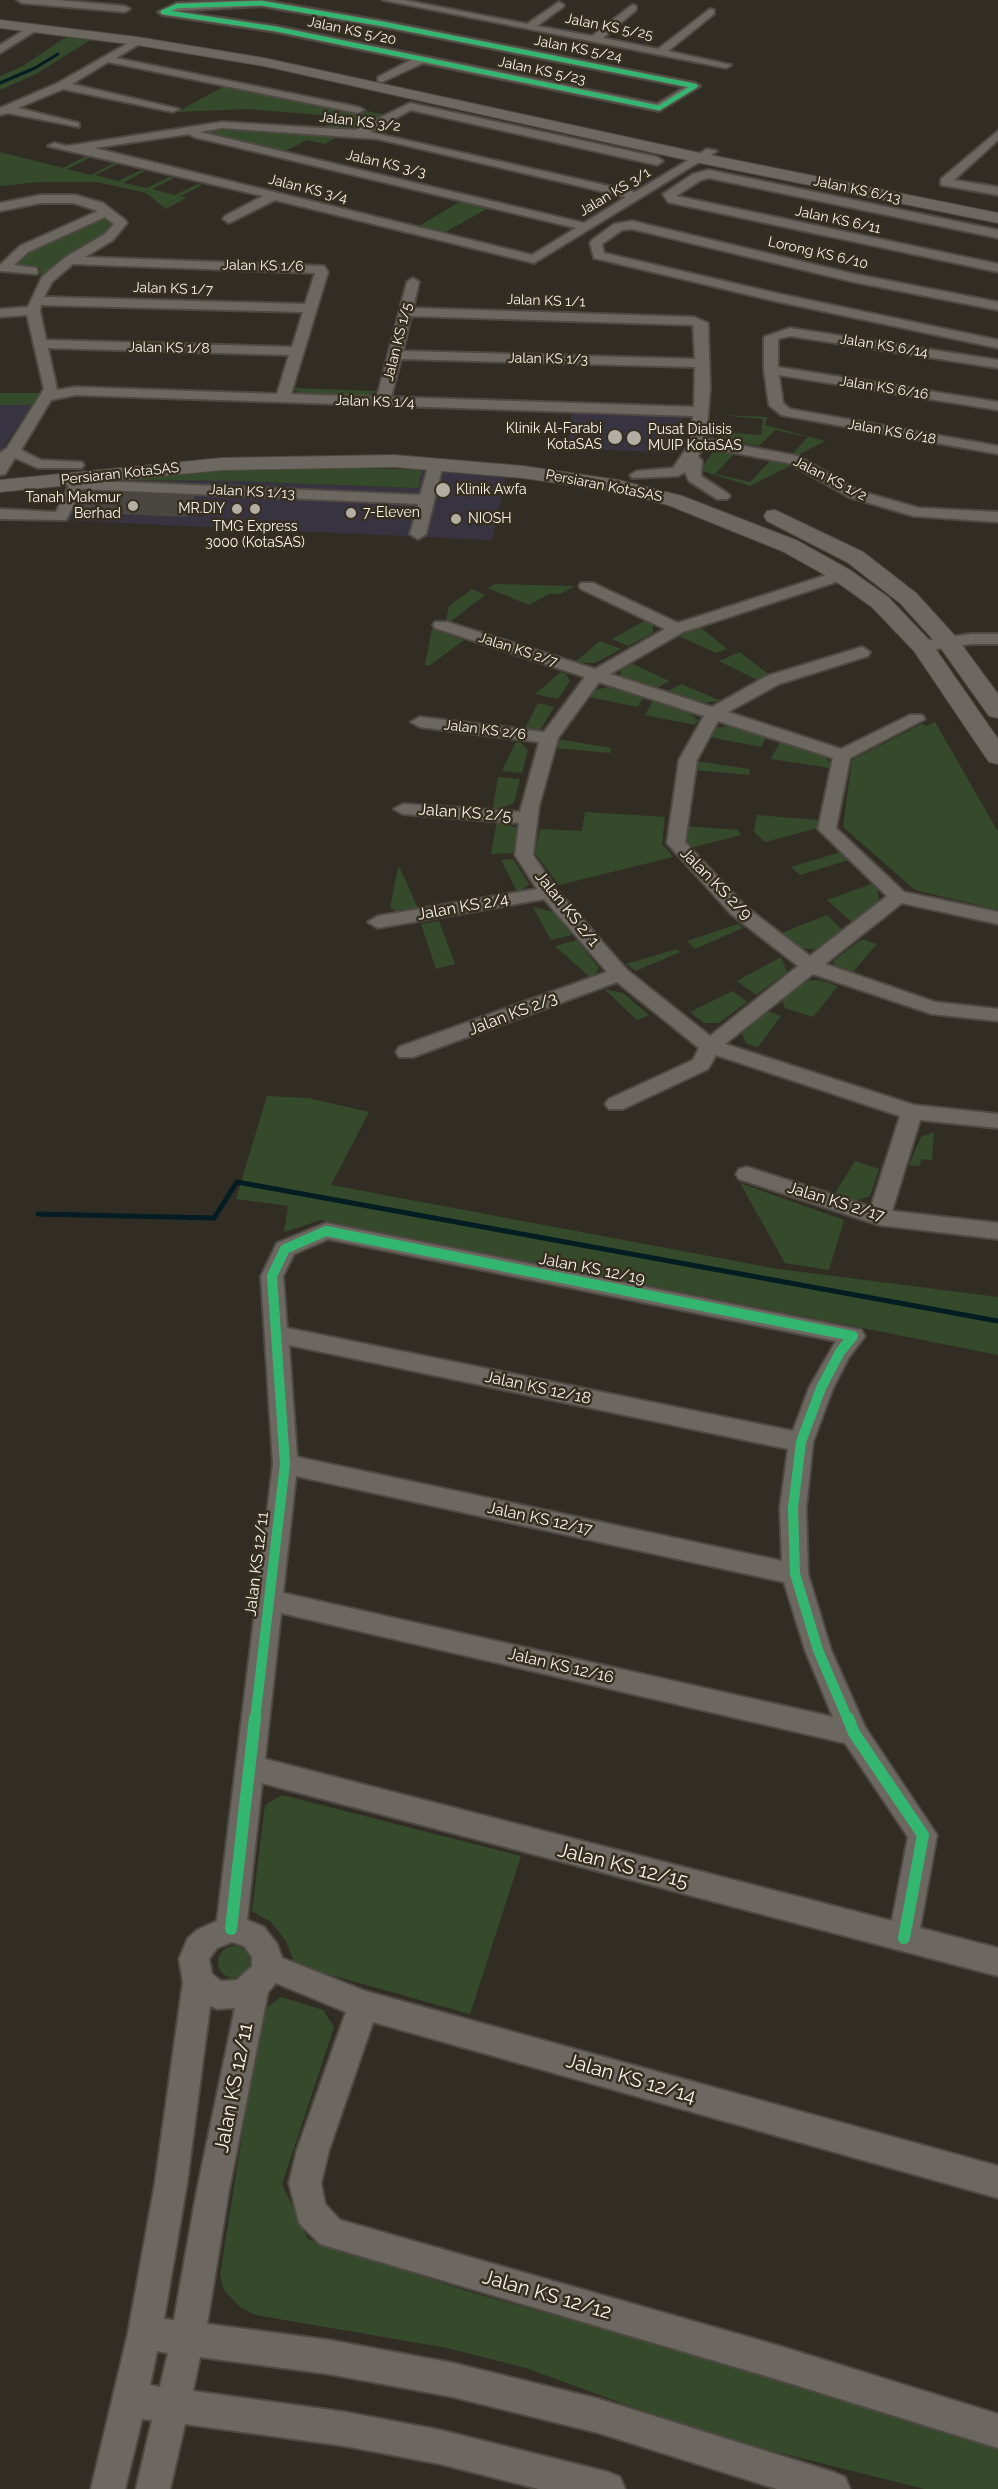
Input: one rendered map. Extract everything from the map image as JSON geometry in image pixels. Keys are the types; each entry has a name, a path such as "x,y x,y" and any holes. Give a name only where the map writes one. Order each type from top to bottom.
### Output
{"street":[{"path":"21,0 125,9"},
{"name":"Jalan KS 5/25","path":"387,0 726,65"},
{"name":"Jalan KS 5/24","path":"261,3 695,86 659,108"},
{"name":"Jalan KS 5/20","path":"261,3 177,6 163,12 276,29 420,59"},
{"path":"0,50 65,4"},
{"path":"530,27 559,5"},
{"path":"594,40 632,9"},
{"path":"660,52 710,12"},
{"path":"0,18 45,20 220,45 382,79 698,153 998,210"},
{"path":"476,26 485,19"},
{"path":"0,24 45,20 137,41 264,62 998,218"},
{"path":"382,79 466,32"},
{"path":"3,111 62,85 137,41"},
{"path":"107,59 358,110"},
{"name":"Jalan KS 5/23","path":"420,59 659,108"},
{"path":"62,85 173,109"},
{"path":"357,134 410,106 657,161"},
{"path":"3,111 75,125"},
{"name":"Jalan KS 3/2","path":"75,147 178,130 232,125 357,134 378,136 636,196"},
{"name":"Jalan KS 3/3","path":"178,130 586,227"},
{"path":"998,134 981,155 945,182 998,190"},
{"path":"54,146 75,147"},
{"name":"Jalan KS 3/4","path":"75,147 534,259"},
{"name":"Jalan KS 3/1","path":"622,193 698,153"},
{"name":"Jalan KS 3/1","path":"534,259 636,196 698,153"},
{"name":"Jalan KS 6/13","path":"672,199 669,194 697,177 709,174 881,220 998,234"},
{"path":"229,219 273,196"},
{"path":"0,207 28,201 61,198 87,202 107,211 122,223 118,229 70,260 47,280 34,306 51,389 49,396 6,456 0,473"},
{"name":"Jalan KS 6/11","path":"672,199 855,240 998,268"},
{"path":"32,271 4,268 24,249 107,211"},
{"path":"855,240 881,220"},
{"name":"Lorong KS 6/10","path":"775,297 598,255 596,243 618,227 632,225 813,268 998,306"},
{"name":"Jalan KS 1/6","path":"70,260 310,267 322,272 282,399"},
{"path":"775,297 813,268"},
{"name":"Jalan KS 1/5","path":"383,402 413,282"},
{"path":"775,297 998,344"},
{"name":"Jalan KS 1/7","path":"0,313 34,306 310,308"},
{"name":"Jalan KS 1/1","path":"406,312 701,323 702,363"},
{"name":"Jalan KS 6/14","path":"771,370 771,337 790,332 998,364"},
{"name":"Jalan KS 1/8","path":"41,344 297,351"},
{"name":"Jalan KS 1/3","path":"395,355 702,363"},
{"path":"702,363 702,412 692,470 694,478 722,496"},
{"name":"Jalan KS 6/16","path":"771,370 998,406"},
{"name":"Jalan KS 6/18","path":"771,370 776,405 786,412 998,450"},
{"name":"Jalan KS 1/4","path":"49,396 76,391 702,412"},
{"name":"Persiaran KotaSAS","path":"0,473 77,475 218,451 348,449 500,456 637,475 722,496 748,505 821,537 855,557 908,598 948,642 998,711"},
{"path":"637,475 678,472 695,449"},
{"name":"Jalan KS 1/2","path":"695,449 792,459 854,494 887,505 934,515 998,517"},
{"name":"Jalan KS 1/13","path":"6,456 77,475 426,500"},
{"name":"Persiaran KotaSAS","path":"0,486 222,464 350,461 491,468 582,480 675,500 779,541 842,575 880,602 922,646 998,757"},
{"path":"418,534 436,464"},
{"path":"0,514 61,518 77,475"},
{"name":"Jalan KS 2/1","path":"842,575 677,629 595,676 549,738 528,818 524,855 549,893 620,974 710,1046 912,1112 998,1121"},
{"path":"587,586 677,629"},
{"name":"Jalan KS 2/7","path":"441,625 842,755"},
{"path":"922,646 990,639"},
{"path":"714,713 773,680 862,652"},
{"name":"Jalan KS 2/9","path":"714,713 688,760 676,843 738,910 810,966 932,1008 998,1015"},
{"path":"916,719 842,755 827,829 898,896 998,918"},
{"name":"Jalan KS 2/6","path":"420,722 549,738"},
{"name":"Jalan KS 2/5","path":"403,809 528,818"},
{"name":"Jalan KS 2/4","path":"378,921 549,893"},
{"path":"616,1104 701,1064 710,1046 898,896"},
{"name":"Jalan KS 2/3","path":"406,1052 620,974"},
{"path":"879,1217 912,1112"},
{"name":"Jalan KS 2/17","path":"747,1174 879,1217 998,1231"},
{"name":"Jalan KS 12/11","path":"231,1929 248,1767 285,1464 272,1276 285,1249 326,1231"},
{"name":"Jalan KS 12/19","path":"326,1231 853,1336 840,1352 821,1388 801,1442"},
{"name":"Jalan KS 12/18","path":"276,1334 801,1442"},
{"path":"801,1442 794,1508 795,1574 818,1650 854,1733 923,1835 904,1938"},
{"name":"Jalan KS 12/17","path":"285,1464 795,1574"},
{"name":"Jalan KS 12/16","path":"268,1600 854,1733"},
{"name":"Jalan KS 12/15","path":"248,1767 998,1962"},
{"path":"108,2489 145,2332 171,2183 198,1982 194,1959 198,1948 207,1939 231,1929 254,1936 267,1954 261,1976 230,1997 217,1995 198,1982"},
{"name":"Jalan KS 12/11","path":"153,2489 188,2338 213,2190 261,1976"},
{"name":"Jalan KS 12/14","path":"261,1976 998,2182"},
{"name":"Jalan KS 12/12","path":"364,2005 313,2150 305,2183 310,2212 331,2233 765,2359 998,2431"},
{"path":"145,2332 329,2357 453,2380 599,2415 833,2489"},
{"path":"129,2400 247,2414 440,2447 608,2489"}],"shaded area":[{"path":"0,405 32,405 0,452"},
{"path":"572,413 683,416 675,453 592,449 568,442"},
{"path":"422,470 506,477 492,540 58,520 77,484 111,480 234,481 417,488"}],"green space":[{"path":"66,37 90,40 38,73 0,90 0,76 23,66"},
{"path":"226,85 356,114 363,110 385,115 361,128 346,130 324,128 333,116 247,109 177,112"},
{"path":"233,127 339,136 325,144 307,140 282,153 200,132"},
{"path":"0,152 63,168 86,156 91,157 67,169 91,175 114,163 118,164 95,175 118,181 141,170 145,171 123,183 147,188 169,177 174,178 152,189 175,195 198,184 202,185 181,196 186,198 166,209 146,193 97,182 39,182 0,186"},
{"path":"463,200 490,207 444,233 417,227"},
{"path":"100,218 113,219 114,228 48,275 36,274 41,268 17,264 34,248"},
{"path":"293,389 378,391 365,397 304,395"},
{"path":"0,393 39,393 36,405 0,405"},
{"path":"720,415 767,417 765,425 825,441 798,455 793,453 808,437 775,430 759,446 725,439 717,432 761,435 763,419"},
{"path":"728,450 736,452 715,474 750,482 771,460 790,466 750,486 700,470 712,453"},
{"path":"357,468 422,470 418,488 234,481 111,480 226,470"},
{"path":"495,584 575,586 560,594 549,594 529,605 488,588"},
{"path":"472,589 485,595 450,622 446,620 449,606"},
{"path":"648,619 653,621 653,633 628,646 612,639"},
{"path":"701,628 727,649 716,653 679,636"},
{"path":"432,629 464,640 429,666 425,665"},
{"path":"600,641 621,649 595,663 575,662"},
{"path":"740,652 768,674 757,680 719,661"},
{"path":"631,663 669,681 655,689 621,677 620,669"},
{"path":"561,672 566,674 570,681 558,699 535,694"},
{"path":"681,684 721,701 698,703 666,692"},
{"path":"609,687 643,698 638,707 589,697 594,690"},
{"path":"653,701 689,713 698,720 695,725 645,715"},
{"path":"538,703 554,707 541,729 524,731"},
{"path":"935,722 998,832 998,910 915,890 843,827 852,760 922,724 926,726"},
{"path":"729,726 766,738 761,747 710,737 715,728"},
{"path":"557,739 611,748 610,753 555,748"},
{"path":"516,742 521,743 528,750 522,773 502,771"},
{"path":"780,742 825,757 832,765 830,768 771,759"},
{"path":"696,761 750,769 749,775 695,770"},
{"path":"498,777 520,779 514,803 501,808 493,808"},
{"path":"585,812 665,817 662,844 673,857 559,885 535,853 540,829 582,831"},
{"path":"757,815 819,820 818,828 765,842 754,832"},
{"path":"497,821 517,828 513,853 491,854"},
{"path":"686,826 738,830 741,835 690,848 684,842"},
{"path":"844,851 852,859 800,875 791,867"},
{"path":"513,859 529,884 518,893 501,860"},
{"path":"398,868 418,909 397,912 390,908"},
{"path":"877,882 879,903 853,923 827,900"},
{"path":"533,907 554,912 572,935 551,940"},
{"path":"827,915 843,931 819,950 801,948 782,933"},
{"path":"439,921 455,964 436,969 421,924"},
{"path":"738,924 743,928 695,949 687,941"},
{"path":"862,939 877,944 852,973 836,967 833,961"},
{"path":"577,940 599,968 592,979 555,946"},
{"path":"677,949 680,952 636,971 626,964"},
{"path":"781,957 787,972 756,995 737,981"},
{"path":"819,980 838,986 813,1017 785,1008 781,997 801,981"},
{"path":"604,989 623,993 649,1015 637,1020"},
{"path":"733,991 747,1002 719,1023 704,1023 690,1012"},
{"path":"767,1011 781,1016 758,1047 746,1043 741,1031"},
{"path":"267,1096 308,1098 369,1112 331,1185 778,1269 998,1297 998,1355 321,1220 284,1232 288,1206 236,1199"},
{"path":"934,1132 932,1160 921,1159 920,1166 909,1165 921,1137"},
{"path":"855,1161 879,1169 870,1196 855,1201 835,1193"},
{"path":"740,1183 844,1220 829,1270 785,1263"},
{"path":"282,1795 521,1856 470,2014 295,1965 286,1941 271,1922 252,1911 265,1805"},
{"path":"234,1946 245,1951 250,1962 245,1973 234,1978 223,1973 218,1962 223,1951"},
{"path":"281,1997 323,2010 334,2027 282,2184 308,2239 470,2292 926,2419 998,2446 998,2489 924,2489 761,2448 665,2419 526,2368 447,2348 256,2315 240,2307 224,2290 220,2275 262,2011"}],"building":[{"name":"Tanah Makmur Berhad","path":"87,491 195,496 187,517 73,512 82,493"}],"waterway":[{"path":"0,83 35,68 58,54"},
{"path":"38,1214 214,1218 237,1182 998,1321"}],"cycle path":[{"path":"261,3 383,24 695,86 659,108 276,29 163,12 177,6 261,3"},
{"path":"231,1929 285,1464 272,1276 285,1249 326,1231 853,1336 840,1352 821,1388 801,1442 793,1508 795,1574 818,1650 854,1733 923,1835 904,1938"}],"place":[{"name":"Klinik Al-Farabi KotaSAS","path":"615,437"},
{"name":"Pusat Dialisis MUIP KotaSAS","path":"634,438"},
{"name":"Klinik Awfa","path":"443,490"},
{"name":"Tanah Makmur Berhad","path":"133,506"},
{"name":"MR.DIY","path":"237,509"},
{"name":"TMG Express 3000 (KotaSAS)","path":"255,509"},
{"name":"7-Eleven","path":"351,513"},
{"name":"NIOSH","path":"456,519"}]}
